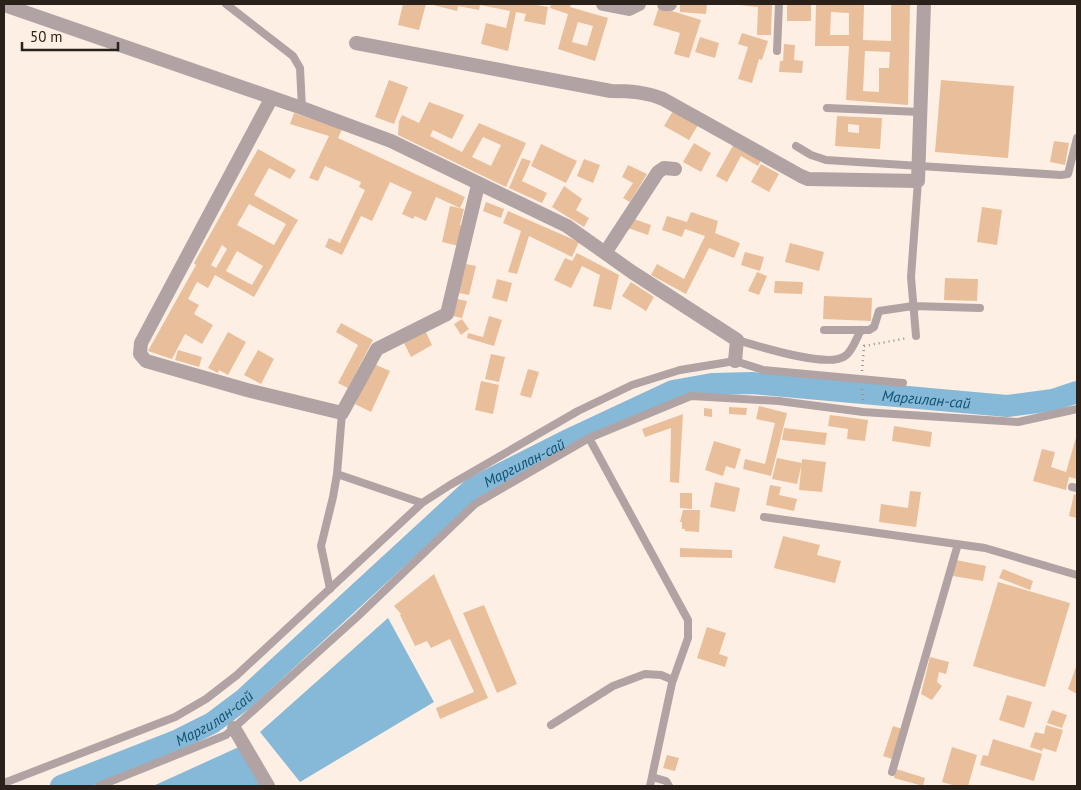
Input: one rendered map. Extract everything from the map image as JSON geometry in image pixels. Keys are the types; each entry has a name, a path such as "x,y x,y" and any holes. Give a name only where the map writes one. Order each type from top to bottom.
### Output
{"street":[{"path":"603,4 629,9 639,4"},
{"path":"664,4 670,4"},
{"path":"356,43 611,92 633,91 651,94 808,179 918,181 924,4"},
{"path":"4,6 271,99 302,108 391,142 567,226 737,340 735,361"},
{"path":"271,99 141,343 140,354 146,361 247,390 342,413 377,349 447,314 478,184"},
{"path":"606,253 658,172 664,168 675,169"},
{"path":"234,728 268,786"}],"lane":[{"path":"226,4 293,56 300,68 302,108"},
{"path":"777,51 779,4"},
{"path":"826,108 920,112"},
{"path":"796,146 811,156 826,160 1068,174 1077,138"},
{"path":"916,336 911,276 918,181"},
{"path":"824,330 870,330 874,327 879,311 913,306 980,308"},
{"path":"737,340 817,360 834,361 847,356 861,330"},
{"path":"4,783 175,717 206,699 237,675 422,503 578,411 632,386 680,370 735,361 763,370 903,383"},
{"path":"99,786 226,734 234,728 358,616 475,504 589,438 691,396 779,402 864,412 1018,422 1077,410"},
{"path":"330,589 321,546 334,497 342,413"},
{"path":"589,438 688,620 688,638 673,680 650,786"},
{"path":"337,474 422,503"},
{"path":"764,516 985,548 1077,575"},
{"path":"892,772 958,544"},
{"path":"551,725 613,686 645,674 661,675 673,680"},
{"path":"652,777 666,781 669,786"}],"path":[{"path":"864,412 862,380 864,346 916,336"}],"water":[{"path":"388,618 434,702 300,782 260,732"},
{"path":"241,746 261,786 153,786"}],"building":[{"path":"403,4 426,4 419,30 398,25"},
{"path":"429,4 532,4 548,7 545,25 524,21 526,14 516,12 508,51 481,44 486,23 506,28 510,11 480,5 479,10 458,6 457,11"},
{"path":"551,4 571,4 570,7 608,18 595,61 558,49 568,14 550,8","holes":["578,22 593,26 587,46 572,42"]},
{"path":"680,4 707,4 706,14 680,12"},
{"path":"739,4 772,4 771,35 757,35 758,7"},
{"path":"787,4 811,4 811,21 787,21"},
{"path":"816,4 864,4 863,40 891,41 891,4 910,4 908,105 846,100 849,46 815,46","holes":["831,12 849,13 849,35 830,35","865,51 890,52 889,68 879,68 879,92 863,91"]},
{"path":"659,7 701,20 689,58 674,54 680,33 653,25"},
{"path":"742,33 768,41 762,60 759,59 752,83 738,79 748,47 738,44"},
{"path":"700,37 719,43 715,58 695,52"},
{"path":"784,44 795,45 794,60 803,61 802,73 779,72 780,61 783,61"},
{"path":"389,80 408,87 394,124 375,117"},
{"path":"941,80 1014,86 1008,158 935,152"},
{"path":"429,102 464,115 452,139 433,130 430,136 462,152 479,123 526,143 506,187 398,135 399,121 402,115 419,123","holes":["483,137 501,145 491,166 472,157"]},
{"path":"673,111 698,125 689,140 664,126"},
{"path":"294,113 342,129 338,138 465,197 460,208 436,197 426,221 415,216 413,219 402,214 412,192 390,182 372,221 361,216 342,255 325,247 329,238 340,243 365,190 359,187 361,182 325,166 318,181 309,178 329,136 290,124"},
{"path":"837,116 882,118 880,149 835,146","holes":["848,124 859,125 859,133 848,132"]},
{"path":"1054,141 1069,143 1065,165 1050,162"},
{"path":"735,142 762,158 758,166 741,156 727,182 716,176"},
{"path":"694,143 711,153 701,172 683,162"},
{"path":"541,144 577,161 566,183 531,166"},
{"path":"258,149 296,170 290,179 269,168 254,195 298,220 254,297 215,275 208,288 197,282 188,299 199,305 194,314 213,325 202,344 185,334 172,359 148,351 196,265 194,263","holes":["249,204 286,224 274,245 237,225","222,245 227,249 216,268 211,265","237,251 263,266 252,285 226,271"]},
{"path":"522,158 531,161 522,181 547,193 542,203 509,188"},
{"path":"584,159 600,165 593,183 577,176"},
{"path":"761,164 779,174 769,192 751,182"},
{"path":"628,165 647,174 630,202 623,198 633,183 622,177"},
{"path":"564,186 582,199 576,210 589,218 584,227 552,207"},
{"path":"486,202 504,209 501,218 483,211"},
{"path":"450,206 464,209 460,225 464,226 459,246 442,242"},
{"path":"982,207 1002,210 997,245 977,242"},
{"path":"508,211 579,242 572,257 529,236 517,274 508,272 521,231 503,223"},
{"path":"691,212 718,221 715,233 740,243 734,258 709,248 686,294 651,275 657,264 684,279 705,236 685,229 682,237 662,230 667,216 687,222"},
{"path":"631,218 651,225 648,235 628,228"},
{"path":"790,243 824,252 819,271 785,262"},
{"path":"745,252 764,257 760,271 741,265"},
{"path":"577,253 619,275 611,310 593,306 600,275 582,266 571,288 554,280 565,258 572,261"},
{"path":"466,264 476,266 469,295 459,293"},
{"path":"757,272 767,276 759,295 748,291"},
{"path":"945,278 978,279 977,301 944,300"},
{"path":"497,279 512,283 507,302 492,298"},
{"path":"775,281 803,282 802,294 774,293"},
{"path":"631,282 654,297 646,311 622,296"},
{"path":"824,296 872,298 871,321 823,319"},
{"path":"457,299 467,301 462,318 453,316"},
{"path":"489,316 502,320 494,346 467,338 468,333 483,337"},
{"path":"462,319 469,329 461,335 454,324"},
{"path":"341,323 373,340 348,388 338,383 358,345 336,332"},
{"path":"425,330 432,345 411,357 403,341"},
{"path":"228,332 246,342 228,375 219,370 218,373 208,368"},
{"path":"178,350 202,357 199,367 175,360"},
{"path":"258,350 274,359 261,384 244,375"},
{"path":"491,354 505,357 499,382 485,379"},
{"path":"374,364 390,371 371,412 355,404"},
{"path":"528,369 539,372 531,398 520,395"},
{"path":"481,381 499,385 493,414 475,410"},
{"path":"759,406 787,413 771,476 743,469 745,459 765,464 775,423 756,419"},
{"path":"729,407 747,408 746,415 729,414"},
{"path":"704,408 712,409 712,417 704,416"},
{"path":"683,414 679,483 670,482 671,428 645,437 642,429"},
{"path":"830,415 868,420 865,441 847,439 848,429 828,426"},
{"path":"894,426 932,432 930,447 892,441"},
{"path":"784,428 827,433 825,445 782,440"},
{"path":"1077,434 1077,479 1069,477 1066,490 1033,481 1042,449 1055,452 1051,467 1066,472"},
{"path":"714,441 741,449 735,469 726,466 723,476 705,470"},
{"path":"777,458 802,463 797,484 772,479"},
{"path":"802,459 826,462 822,492 799,490"},
{"path":"715,482 740,488 735,512 710,507"},
{"path":"770,485 781,487 779,495 797,499 794,511 766,505"},
{"path":"910,491 921,492 916,527 879,522 881,504 908,508"},
{"path":"680,493 692,493 692,509 680,508"},
{"path":"1074,494 1077,495 1077,518 1069,516"},
{"path":"683,510 700,510 699,532 682,529 682,522 680,522"},
{"path":"783,536 820,545 817,555 841,561 835,583 774,568"},
{"path":"680,548 732,550 732,558 680,557"},
{"path":"956,560 986,566 983,581 953,576"},
{"path":"1003,569 1033,581 1030,590 999,578"},
{"path":"434,574 488,698 440,719 436,708 474,692 450,639 431,648 427,641 415,646 401,614 394,606"},
{"path":"998,582 1070,603 1045,687 973,666"},
{"path":"484,605 517,684 497,693 463,613"},
{"path":"707,627 726,633 719,654 728,657 725,667 697,658"},
{"path":"930,657 949,662 946,674 939,672 937,682 942,686 932,700 921,694"},
{"path":"1077,664 1077,694 1068,689"},
{"path":"1007,695 1032,702 1024,728 999,720"},
{"path":"1052,710 1067,715 1062,728 1047,723"},
{"path":"1046,725 1063,730 1056,752 1043,748 1042,751 1030,747 1035,732 1044,734"},
{"path":"893,726 902,729 892,759 883,756"},
{"path":"993,739 1042,754 1034,781 980,765 983,755 988,756"},
{"path":"952,747 977,755 968,786 956,786 942,782"},
{"path":"667,755 679,758 675,771 663,768"},
{"path":"896,769 925,778 923,786 894,778"}],"waterway":[{"name":"Маргилан-сай","path":"61,786 176,741 212,723 244,699 473,488 566,441 673,391 712,384 752,383 1007,406 1053,400 1077,392"}]}
